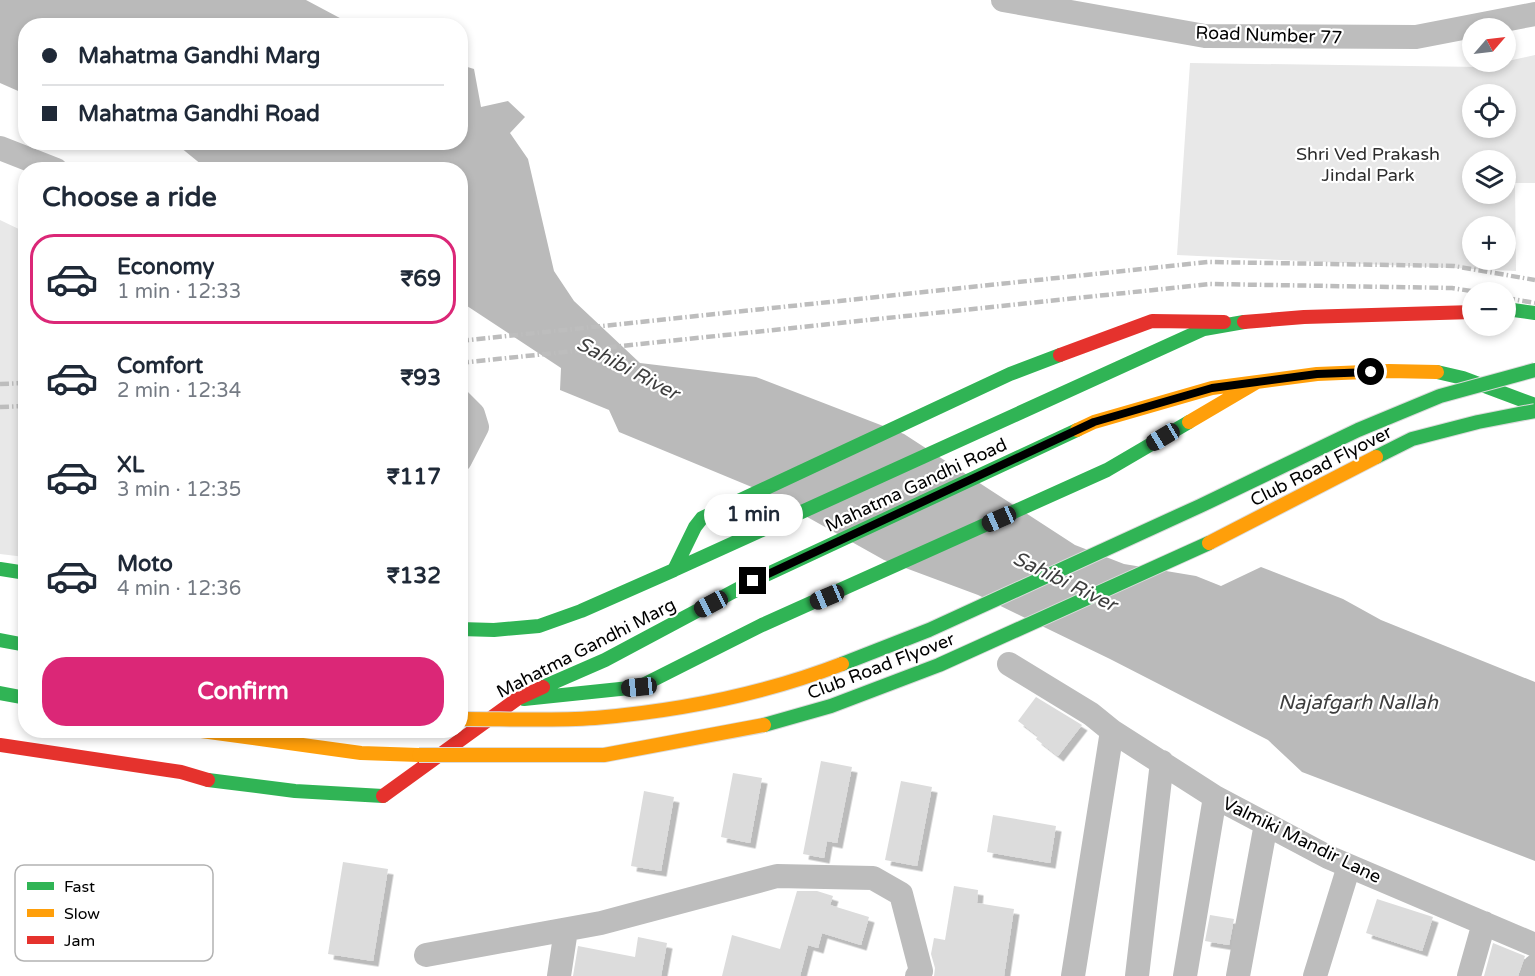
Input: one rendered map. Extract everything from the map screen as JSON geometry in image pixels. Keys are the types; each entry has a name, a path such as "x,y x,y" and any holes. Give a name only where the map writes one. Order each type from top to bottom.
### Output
{"main road":[{"path":"1516,310 1535,313"},
{"path":"674,570 702,518 1010,374 1152,321 1232,322 1301,316 1462,313"},
{"name":"Mahatma Gandhi Road","path":"737,542 1204,328 1232,322"},
{"name":"Club Road Flyover","path":"468,719 594,718 666,709 763,690 826,670 929,630 1200,506 1358,430 1440,396 1535,370"},
{"path":"517,699 639,687 762,625 1107,470 1257,382 1317,374 1435,372 1463,378 1535,405"},
{"name":"Mahatma Gandhi Road","path":"753,581 1094,422 1212,388 1257,382"},
{"name":"Club Road Flyover","path":"252,738 361,753 604,755 752,729 831,706 939,665 1194,551 1412,439 1478,422 1535,411"},
{"name":"Mahatma Gandhi Marg","path":"468,629 494,630 539,626 581,611 737,542"},
{"path":"0,569 18,572"},
{"name":"Mahatma Gandhi Marg","path":"468,734 517,699 606,660 753,581"},
{"path":"0,640 18,643"},
{"path":"0,693 18,696"},
{"name":"Mahatma Gandhi Marg","path":"0,745 182,772 217,782 296,791 383,796 463,738"}],"street":[{"name":"Road Number 77","path":"1003,0 1205,36 1416,37 1535,14"},
{"path":"0,148 36,162"},
{"path":"468,409 473,414 477,426 468,444"},
{"name":"Valmiki Mandir Lane","path":"1009,664 1091,714 1112,731 1215,797 1328,857 1535,945"},
{"path":"1073,976 1112,731"},
{"path":"1137,976 1162,762"},
{"path":"1185,976 1215,797"},
{"path":"1238,976 1266,824"},
{"path":"1315,976 1349,866"},
{"path":"426,955 601,923 777,876 873,879 901,894 921,971 917,976"},
{"path":"1469,976 1484,923"},
{"path":"559,976 566,930"},
{"path":"1532,976 1535,966"}],"green space":[{"name":"Shri Ved Prakash Jindal Park","path":"1535,55 1535,183 1516,183 1516,150 1462,150 1462,204 1515,204 1515,216 1462,216 1462,268 1177,255 1190,63 1462,67 1462,72 1516,72 1516,59"},
{"path":"0,220 18,229 18,556 0,554"}],"water":[{"path":"0,0 306,0 340,18 18,18 18,91 0,83"},
{"path":"468,67 474,69 481,107 508,101 525,117 510,133 528,159 554,271 574,301 640,363 756,377 904,434 1075,545 1124,564 1196,576 1221,586 1261,567 1343,599 1381,620 1535,682 1535,861 1302,772 1268,740 1110,659 978,595 884,560 759,490 619,432 609,410 560,390 561,368 468,307 468,162 198,162 184,150 468,150"}],"building":[{"path":"1036,697 1082,725 1058,756 1036,739 1038,736 1018,721"},
{"path":"821,761 852,767 837,843 827,841 824,858 803,854"},
{"path":"733,773 762,778 750,843 721,837"},
{"path":"901,781 932,787 917,866 885,860"},
{"path":"644,791 674,797 661,871 631,866"},
{"path":"993,815 1056,826 1050,863 987,852"},
{"path":"343,862 388,869 373,961 328,954"},
{"path":"954,886 978,890 977,903 1014,909 1004,976 934,976 935,968 931,954 934,938 945,940"},
{"path":"797,891 817,891 833,896 830,905 869,917 861,945 822,933 818,948 808,945 800,976 722,976 732,935 780,949"},
{"path":"1377,899 1433,917 1422,951 1366,933"},
{"path":"1210,915 1234,919 1229,945 1205,941"},
{"path":"638,937 667,943 661,976 573,976 578,946 635,957"},
{"path":"1493,943 1525,956 1518,976 1484,976"}],"railway":[{"path":"468,340 1208,262 1454,266 1535,280"},
{"path":"468,362 1210,284 1462,290"},
{"path":"1516,300 1535,303"},
{"path":"0,384 18,383"},
{"path":"0,407 18,406"}],"traffic: fast":[{"path":"1516,310 1535,313"},
{"path":"674,570 1204,329 1244,322"},
{"path":"468,629 494,630 539,626 581,611 674,570 695,527 702,518 1010,374 1060,355"},
{"path":"842,664 929,630 1200,506 1358,430 1440,396 1535,370"},
{"path":"1437,372 1463,378 1535,405"},
{"path":"1376,457 1412,439 1478,422 1535,411"},
{"path":"524,699 639,687 762,625 1107,470 1189,422"},
{"path":"543,687 605,660 753,581 1077,430"},
{"path":"764,725 831,706 939,665 1209,543"},
{"path":"0,569 18,572"},
{"path":"0,640 18,643"},
{"path":"0,693 18,696"},
{"path":"208,780 295,791 383,796"}],"traffic: slow":[{"path":"1077,430 1094,422 1212,388 1317,374 1437,372"},
{"path":"1189,422 1257,382"},
{"path":"1209,543 1376,457"},
{"path":"468,719 578,719 658,711 720,700 782,684 842,664"},
{"path":"419,755 604,755 764,725"},
{"path":"252,738 361,753 419,755"}],"traffic: jam":[{"path":"1244,322 1304,317 1462,312"},
{"path":"1060,355 1152,321 1224,322"},
{"path":"468,734 517,699 543,687"},
{"path":"383,796 463,738"},
{"path":"0,745 181,772 208,780"}],"route":[{"path":"753,581 1094,422 1212,388 1317,374 1371,372"}],"water label":[{"name":"Sahibi River","path":"628,368"},
{"name":"Sahibi River","path":"1065,581"},
{"name":"Najafgarh Nallah","path":"1358,702"}]}
